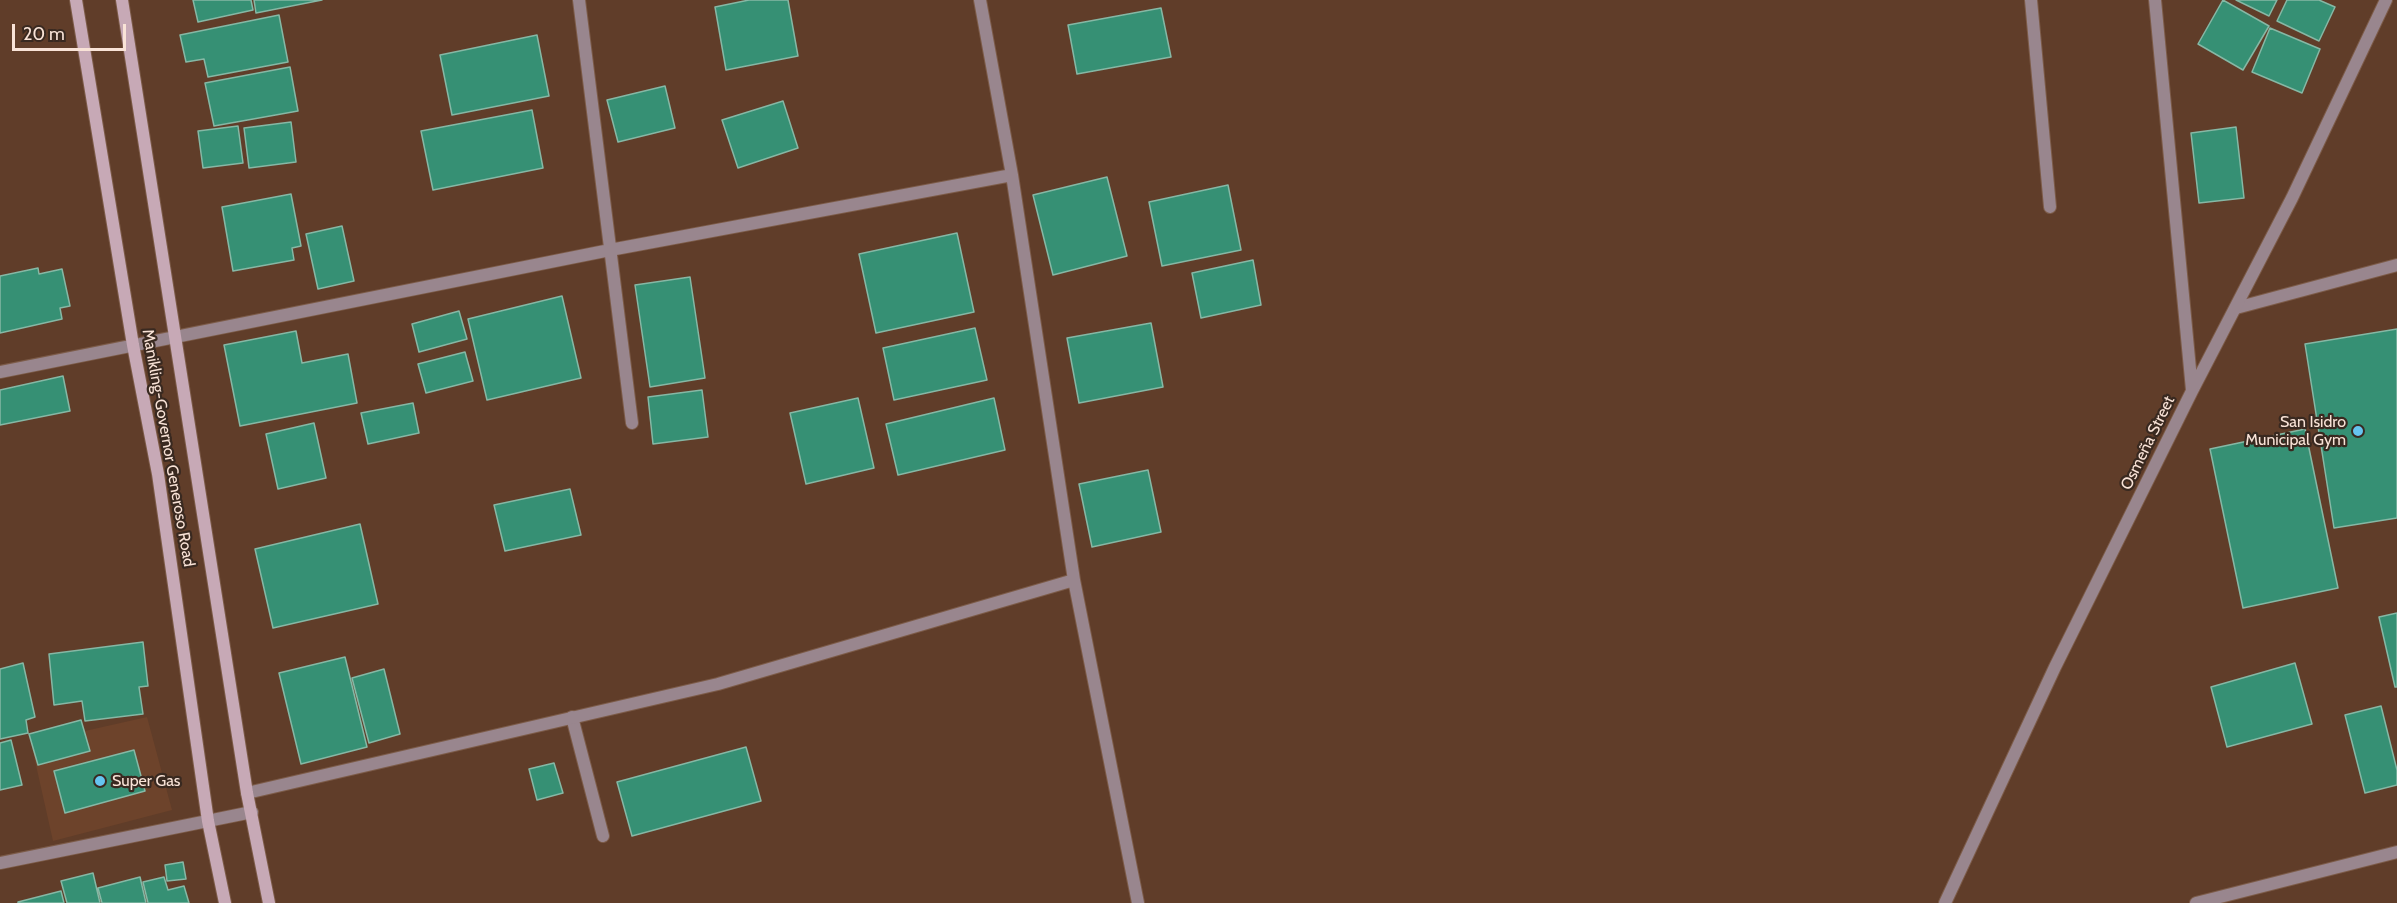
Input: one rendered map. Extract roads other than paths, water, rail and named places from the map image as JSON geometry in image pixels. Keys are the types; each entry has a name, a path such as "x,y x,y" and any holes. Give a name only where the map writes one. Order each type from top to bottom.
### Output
{"main road":[{"name":"Manikling-Governor Generoso Road","path":"76,0 133,345 158,474 208,821 225,903"},
{"name":"Manikling-Governor Generoso Road","path":"122,0 247,793 268,903"}],"street":[{"path":"579,0 632,423"},
{"path":"980,0 1012,175 1074,580 1138,903"},
{"path":"2031,0 2050,207"},
{"path":"2155,0 2192,391"},
{"name":"Osmeña Street","path":"1945,903 2055,667 2192,391 2292,198 2386,0"},
{"path":"0,372 610,250 1012,175"},
{"path":"2236,308 2397,265"},
{"path":"247,793 718,684 1074,580"},
{"path":"572,717 603,836"},
{"path":"0,863 252,812"},
{"path":"2196,903 2397,852"}],"place":[{"name":"San Isidro Municipal Gym","path":"2358,431"},
{"name":"Super Gas","path":"100,781"}]}
